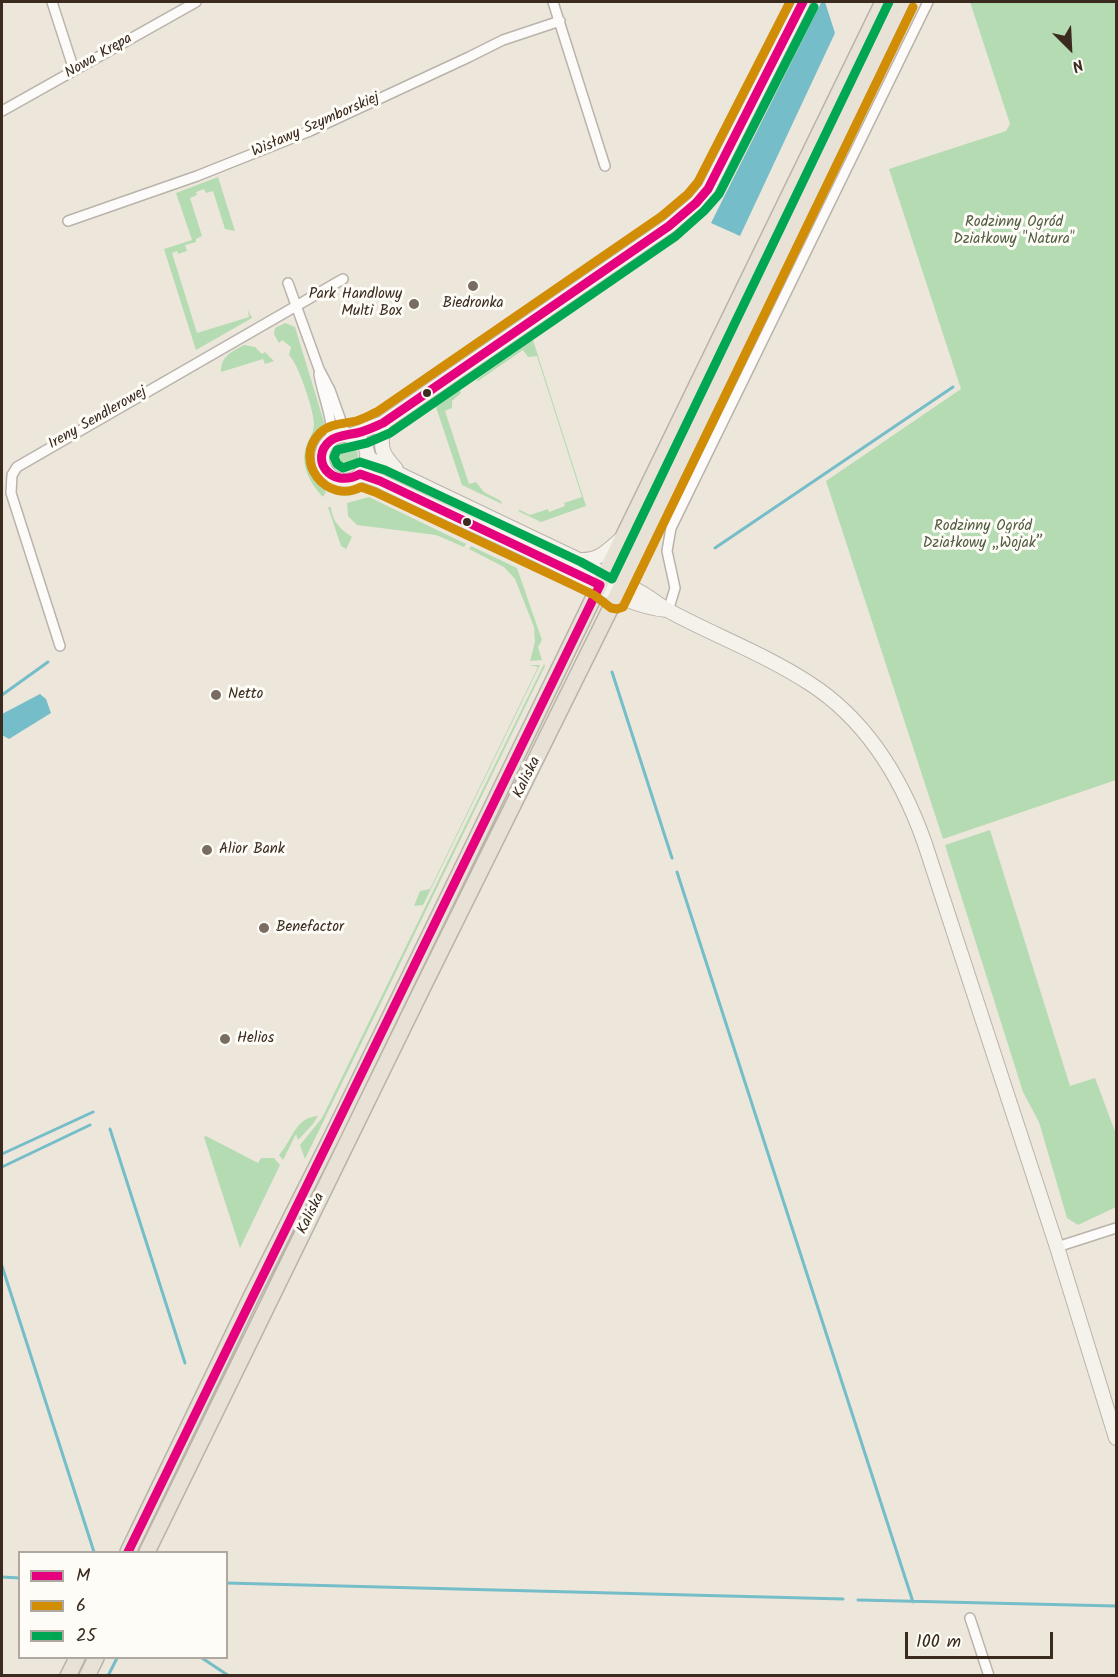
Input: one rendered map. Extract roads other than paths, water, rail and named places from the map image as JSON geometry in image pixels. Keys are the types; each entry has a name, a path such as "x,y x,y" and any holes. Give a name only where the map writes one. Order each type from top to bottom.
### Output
{"main road":[{"name":"Kaliska","path":"128,1551 883,2"},
{"name":"Kaliska","path":"147,1551 620,590 902,2"},
{"path":"68,1676 76,1659"},
{"path":"87,1676 96,1659"}],"street":[{"path":"52,2 74,70"},
{"name":"Nowa Krępa","path":"2,111 196,2"},
{"path":"553,2 605,166"},
{"path":"330,440 382,423 669,226 696,203 708,189 724,160 803,2"},
{"path":"668,610 675,588 666,551 671,528 928,2"},
{"name":"Wisławy Szymborskiej","path":"68,221 197,176 310,131 503,40 560,21"},
{"name":"Ireny Sendlerowej","path":"60,646 11,493 12,475 17,466 343,279"},
{"path":"288,283 319,369 330,390 347,435 359,441 376,463 579,560 602,580"},
{"path":"319,369 322,392 332,425 330,440 322,453 322,463 327,472 345,481 360,474 364,469 370,440 382,423"},
{"path":"382,423 381,447 384,456 399,473"},
{"path":"360,474 620,590 642,592 668,610 812,684 851,718 880,753 898,779 925,843 1057,1247 1116,1438"},
{"path":"579,560 601,557 624,536"},
{"path":"1057,1247 1116,1228"},
{"path":"970,1618 989,1676"}],"water":[{"path":"825,2 835,33 740,236 711,223 821,3"},
{"path":"40,694 46,699 51,713 9,739 2,735 2,714"}],"waterway":[{"path":"715,548 953,387"},
{"path":"2,695 48,662"},
{"path":"612,672 672,858"},
{"path":"677,872 913,1602"},
{"path":"2,1154 93,1112"},
{"path":"2,1167 90,1125"},
{"path":"110,1129 185,1363"},
{"path":"2,1266 94,1551"},
{"path":"2,1577 18,1578"},
{"path":"228,1583 843,1599"},
{"path":"858,1600 1116,1606"},
{"path":"108,1676 116,1659"},
{"path":"204,1659 229,1676"}],"place":[{"name":"Biedronka","path":"473,286"},
{"name":"Park Handlowy Multi Box","path":"414,304"},
{"name":"Netto","path":"216,695"},
{"name":"Alior Bank","path":"207,850"},
{"name":"Benefactor","path":"264,928"},
{"name":"Helios","path":"225,1039"}],"park label":[{"name":"Rodzinny Ogród Działkowy \"Natura\"","path":"1014,232"},
{"name":"Rodzinny Ogród Działkowy „Wojak”","path":"983,536"}]}
